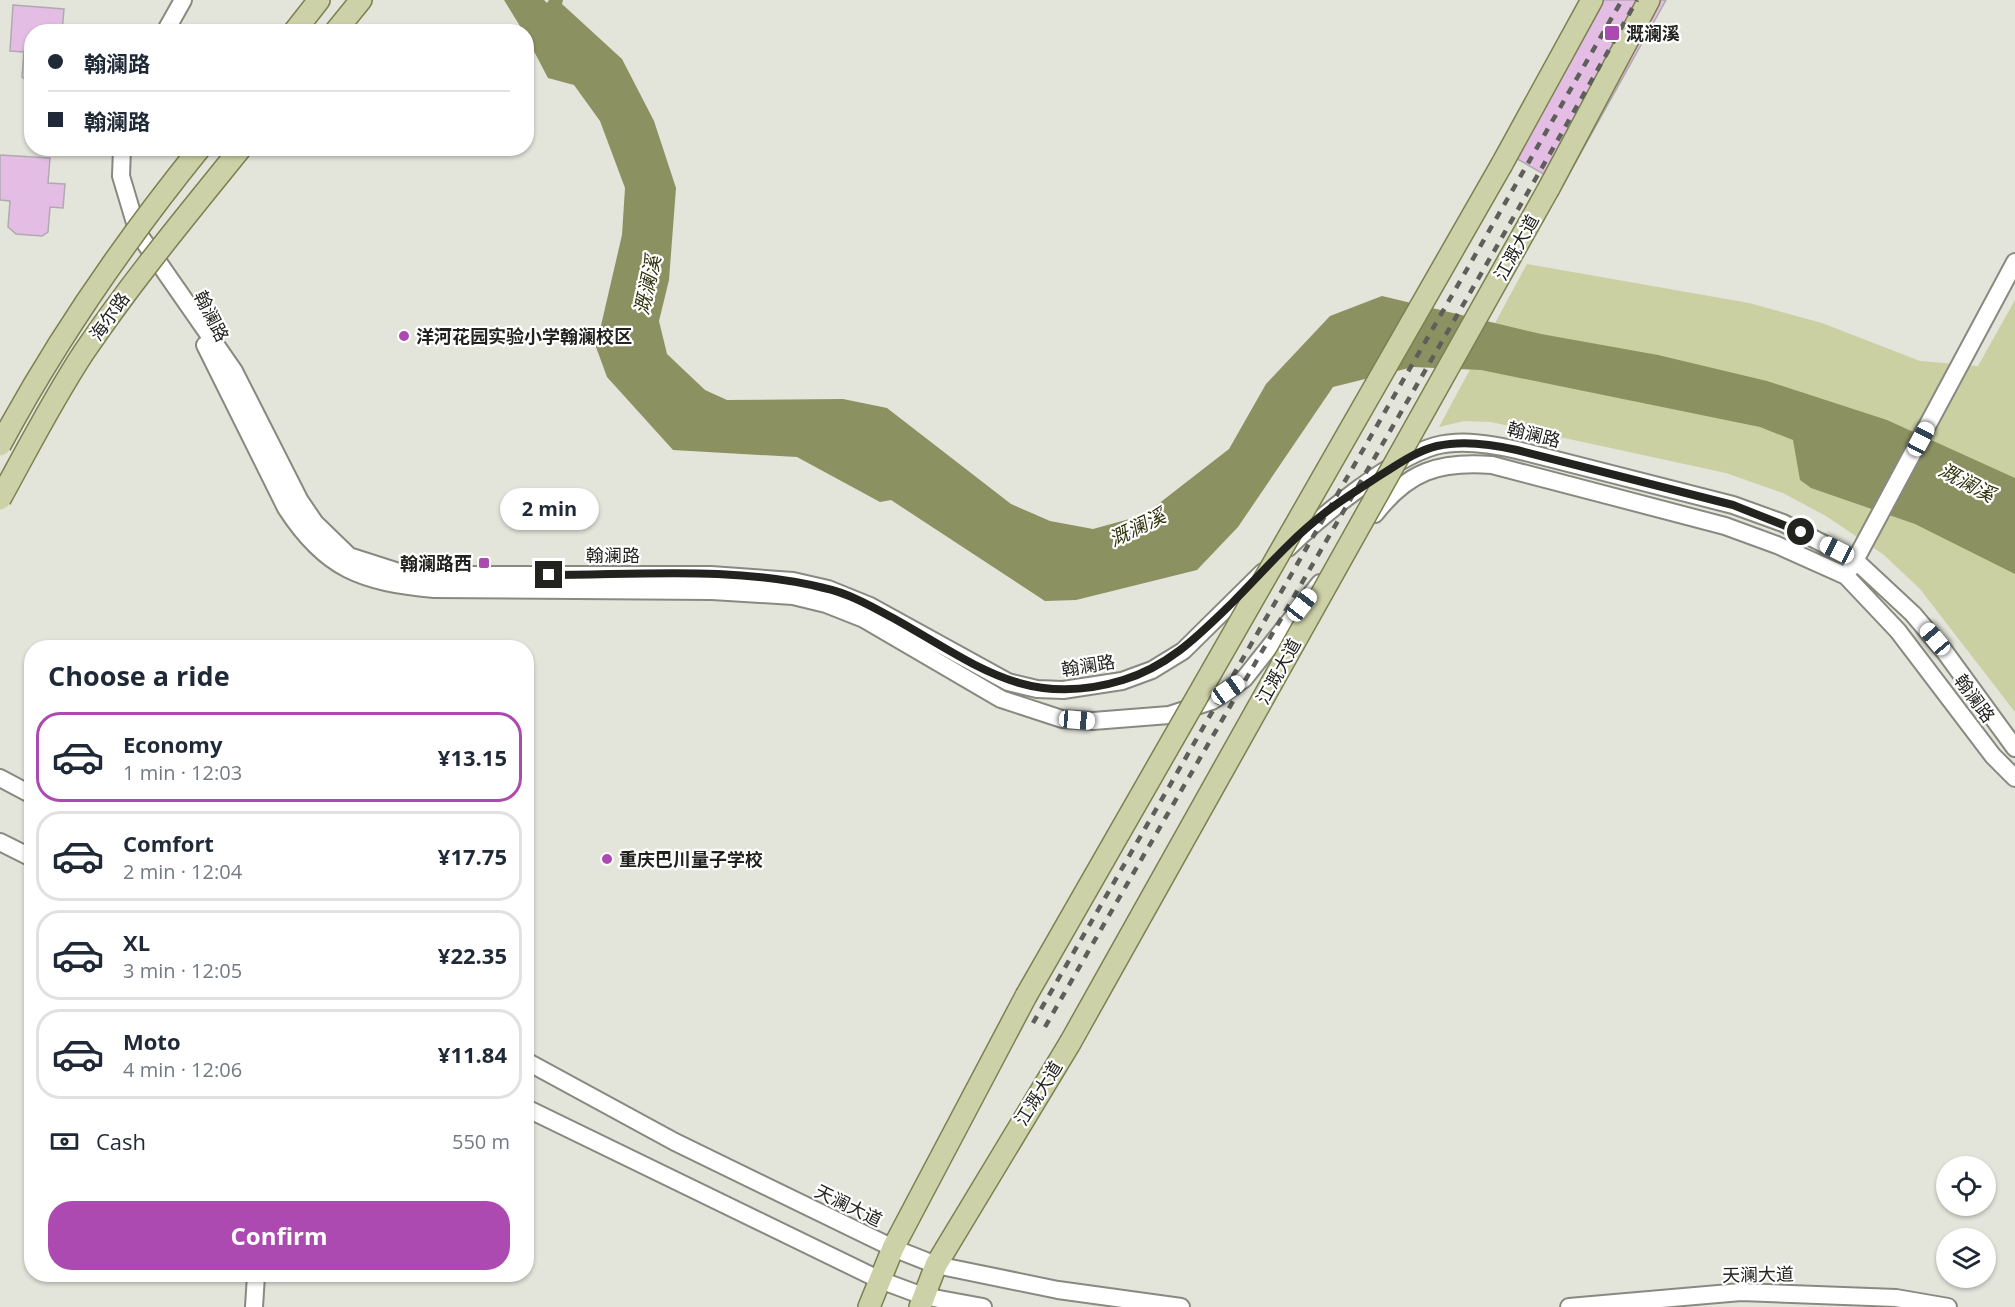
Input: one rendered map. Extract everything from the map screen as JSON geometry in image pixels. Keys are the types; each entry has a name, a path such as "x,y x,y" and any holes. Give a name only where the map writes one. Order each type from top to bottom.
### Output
{"main road":[{"path":"300,24 320,0"},
{"path":"342,24 361,0"},
{"path":"869,1307 893,1248 1026,996 1502,164 1592,0"},
{"name":"江溉大道","path":"921,1302 936,1265 1070,1042 1549,188 1649,0"},
{"name":"海尔路","path":"0,445 32,387 80,310 159,199 194,156"},
{"name":"海尔路","path":"0,499 55,398 84,352 128,290 235,156"}],"street":[{"path":"170,24 183,0"},
{"path":"122,156 121,177 138,233 176,288"},
{"path":"1846,576 2015,262"},
{"name":"翰澜路","path":"176,288 234,371 300,501 330,541 349,556 399,572 432,575 711,575 793,581 828,589 870,606 1008,682 1037,689 1089,688 1122,681 1159,665 1183,651 1320,516 1405,460 1435,446 1465,443 1493,444 1733,505 1783,523 1855,560 1913,614 1946,652 2015,748"},
{"name":"翰澜路","path":"176,288 286,508 319,550 342,567 398,586 434,589 722,591 793,596 826,604 864,620 1001,699 1062,719 1093,722 1160,716 1212,701 1244,679 1389,495 1412,477 1441,465 1466,463 1492,465 1725,526 1778,545 1846,576 1898,631 1993,756 2015,778"},
{"path":"0,778 24,791"},
{"path":"0,842 24,854"},
{"name":"天澜大道","path":"534,1065 675,1142 893,1248 936,1265 1058,1290 1181,1307"},
{"path":"534,1112 921,1302 983,1307"},
{"path":"254,1307 256,1282"},
{"name":"天澜大道","path":"1569,1307 1741,1292 1896,1298 1948,1307"}],"shaded area":[{"path":"1527,264 1749,303 1822,323 1920,361 1978,366 2015,300 2015,712 1920,589 1884,555 1826,516 1783,493 1726,473 1491,422 1464,421 1439,427"}],"water":[{"path":"504,0 544,0 547,3 549,0 563,0 562,4 622,59 654,121 676,188 669,280 659,321 667,354 705,390 727,400 843,399 887,408 1011,504 1050,521 1093,529 1144,515 1229,449 1266,384 1330,316 1382,296 1541,334 1658,355 1767,381 1887,420 2015,478 2015,574 1915,524 1811,488 1800,480 1793,440 1760,427 1481,370 1413,367 1333,387 1238,527 1197,570 1076,600 1045,601 891,500 880,502 797,457 673,450 607,377 596,347 622,235 625,188 600,121 574,85 548,78 534,51 534,24 519,24"}],"building":[{"name":"溉澜溪","path":"1590,0 1666,0 1563,185 1505,152"},
{"path":"13,5 64,9 63,24 24,24 24,52 10,51"},
{"path":"24,52 24,79 22,77"},
{"path":"0,155 50,158 48,183 65,184 63,208 50,207 48,232 42,236 16,234 8,227 10,201 0,200"}],"railway":[{"path":"1033,1023 1622,0"},
{"path":"1045,1027 1637,0"}],"place":[{"name":"溉澜溪","path":"1612,33"},
{"name":"洋河花园实验小学翰澜校区","path":"404,336"},
{"name":"翰澜路西","path":"484,563"},
{"name":"重庆巴川量子学校","path":"607,859"}],"route":[{"path":"549,575 753,576 793,581 828,589 870,606 1008,682 1037,689 1063,690 1089,688 1122,681 1152,670 1183,651 1320,516 1405,460 1435,446 1465,443 1493,444 1733,505 1801,532"}]}
